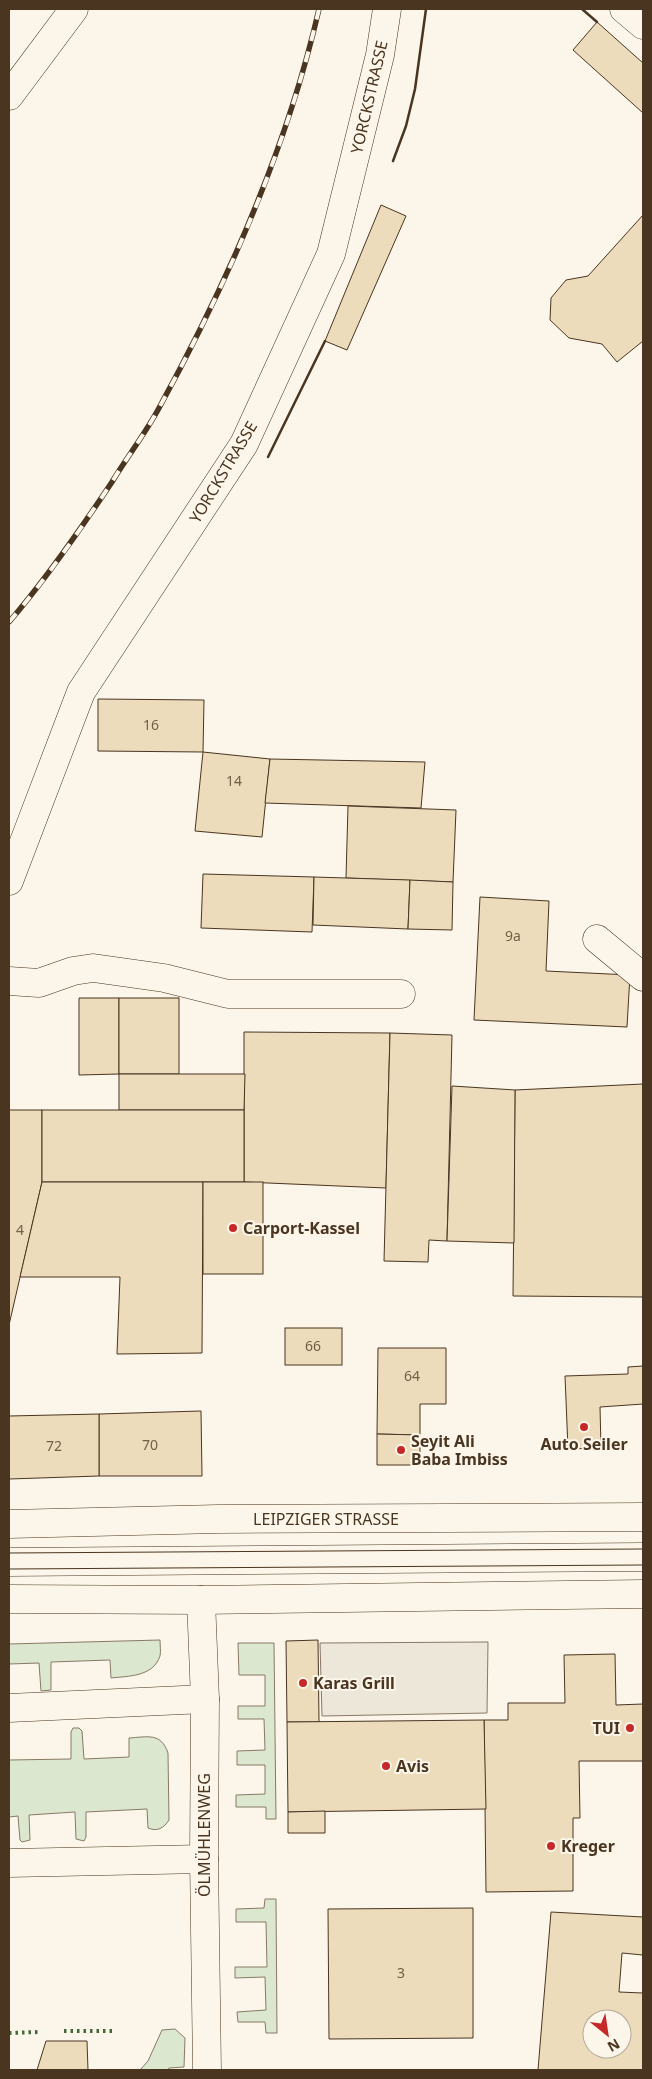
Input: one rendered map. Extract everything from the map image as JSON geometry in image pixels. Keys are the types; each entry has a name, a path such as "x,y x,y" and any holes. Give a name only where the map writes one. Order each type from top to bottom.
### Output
{"street":[{"path":"9,96 74,9"},
{"name":"YORCKSTRASSE","path":"9,881 81,692 244,444 331,254 380,55 387,9"},
{"path":"624,9 643,25"},
{"path":"597,939 643,977"},
{"path":"9,981 39,984 73,971 93,968 164,978 228,994 401,994"},
{"name":"LEIPZIGER STRASSE","path":"9,1524 218,1519 643,1517"},
{"path":"9,1562 643,1557"},
{"path":"9,1599 201,1600 643,1594"},
{"name":"ÖLMÜHLENWEG","path":"201,1600 205,1699 204,1859 207,2070"},
{"path":"9,1708 205,1699"},
{"path":"9,1863 204,1859"}],"green space":[{"path":"160,1640 160,1656 157,1663 146,1672 132,1676 111,1678 110,1660 51,1662 51,1690 41,1691 39,1663 9,1664 9,1644"},
{"path":"238,1643 274,1643 276,1819 266,1819 266,1807 236,1807 236,1795 265,1794 265,1765 237,1765 237,1751 265,1750 264,1719 238,1719 238,1706 265,1706 265,1675 239,1675"},
{"path":"73,1728 79,1728 82,1731 84,1759 129,1757 129,1738 153,1737 165,1746 168,1753 169,1820 165,1825 157,1829 148,1828 147,1809 86,1812 86,1837 84,1841 76,1839 75,1812 29,1815 30,1840 22,1842 20,1840 18,1816 9,1817 9,1760 71,1759 71,1732"},
{"path":"265,1899 276,1899 277,2033 266,2033 265,2022 238,2022 237,2012 266,2010 265,1977 235,1978 235,1967 267,1967 266,1922 236,1922 236,1909 264,1908"},
{"path":"175,2029 185,2038 184,2067 169,2068 168,2070 140,2070 148,2061 162,2030"}],"shaded area":[{"path":"488,1642 487,1713 322,1716 320,1643"}],"building":[{"path":"597,22 643,63 643,113 573,50"},
{"path":"381,205 406,216 347,350 325,341"},
{"path":"643,215 643,341 617,362 602,344 569,338 550,320 551,298 566,280 588,276"},
{"path":"98,699 204,700 203,752 98,751"},
{"path":"203,752 270,759 262,837 195,831"},
{"path":"270,759 425,762 421,808 265,803"},
{"path":"348,806 456,810 453,882 346,878"},
{"path":"203,874 314,877 312,932 201,928"},
{"path":"314,877 410,880 408,929 313,925"},
{"path":"410,880 453,882 452,930 408,929"},
{"path":"480,897 549,901 546,971 630,975 627,1027 474,1020"},
{"path":"79,998 119,998 119,1074 79,1075"},
{"path":"119,998 179,998 179,1074 119,1074"},
{"path":"244,1032 390,1033 386,1188 244,1182"},
{"path":"390,1033 452,1035 447,1241 429,1240 428,1262 384,1261"},
{"path":"119,1074 245,1074 244,1110 119,1110"},
{"path":"643,1084 643,1297 513,1296 515,1090"},
{"path":"452,1086 515,1090 514,1243 447,1241"},
{"path":"9,1110 42,1110 42,1182 9,1325"},
{"path":"42,1110 244,1110 244,1182 42,1182"},
{"path":"42,1182 203,1182 202,1353 117,1354 120,1277 20,1277"},
{"name":"Carport-Kassel","path":"203,1182 263,1182 263,1274 203,1274"},
{"path":"285,1328 342,1328 342,1365 285,1365"},
{"path":"378,1348 446,1348 446,1404 420,1404 420,1435 377,1434"},
{"name":"Auto Seiler","path":"643,1366 643,1404 600,1407 601,1448 568,1449 565,1376 628,1374 628,1367"},
{"path":"201,1411 202,1476 99,1476 99,1414"},
{"path":"99,1414 99,1476 9,1479 9,1416"},
{"path":"377,1434 420,1435 420,1465 377,1465"},
{"path":"318,1640 319,1722 287,1722 286,1641"},
{"path":"615,1654 616,1705 643,1704 643,1761 579,1761 580,1818 573,1818 573,1891 486,1892 484,1720 508,1720 508,1703 565,1703 564,1655"},
{"name":"Avis","path":"484,1720 486,1809 288,1812 287,1722"},
{"path":"325,1811 325,1833 288,1833 288,1812"},
{"path":"473,1908 473,2038 329,2039 328,1909"},
{"path":"551,1912 643,1917 643,1955 622,1953 619,1992 643,1993 643,2070 538,2070"},
{"path":"46,2041 87,2041 88,2070 37,2070"}],"tram line":[{"path":"9,1553 643,1549"},
{"path":"9,1569 643,1565"}],"railway":[{"path":"9,622 75,536 154,418 209,312 232,263 273,164 306,61 319,9"}],"hedge":[{"path":"64,2031 116,2031"},
{"path":"9,2033 39,2032"}],"wall":[{"path":"393,161 406,126 415,89 426,9"},
{"path":"582,9 597,22"},
{"path":"268,457 325,341"}],"place":[{"name":"Carport-Kassel","path":"233,1228"},
{"name":"Auto Seiler","path":"584,1427"},
{"name":"Seyit Ali Baba Imbiss","path":"401,1450"},
{"name":"Karas Grill","path":"303,1683"},
{"name":"TUI","path":"630,1728"},
{"name":"Avis","path":"386,1766"},
{"name":"Kreger","path":"551,1846"}]}
